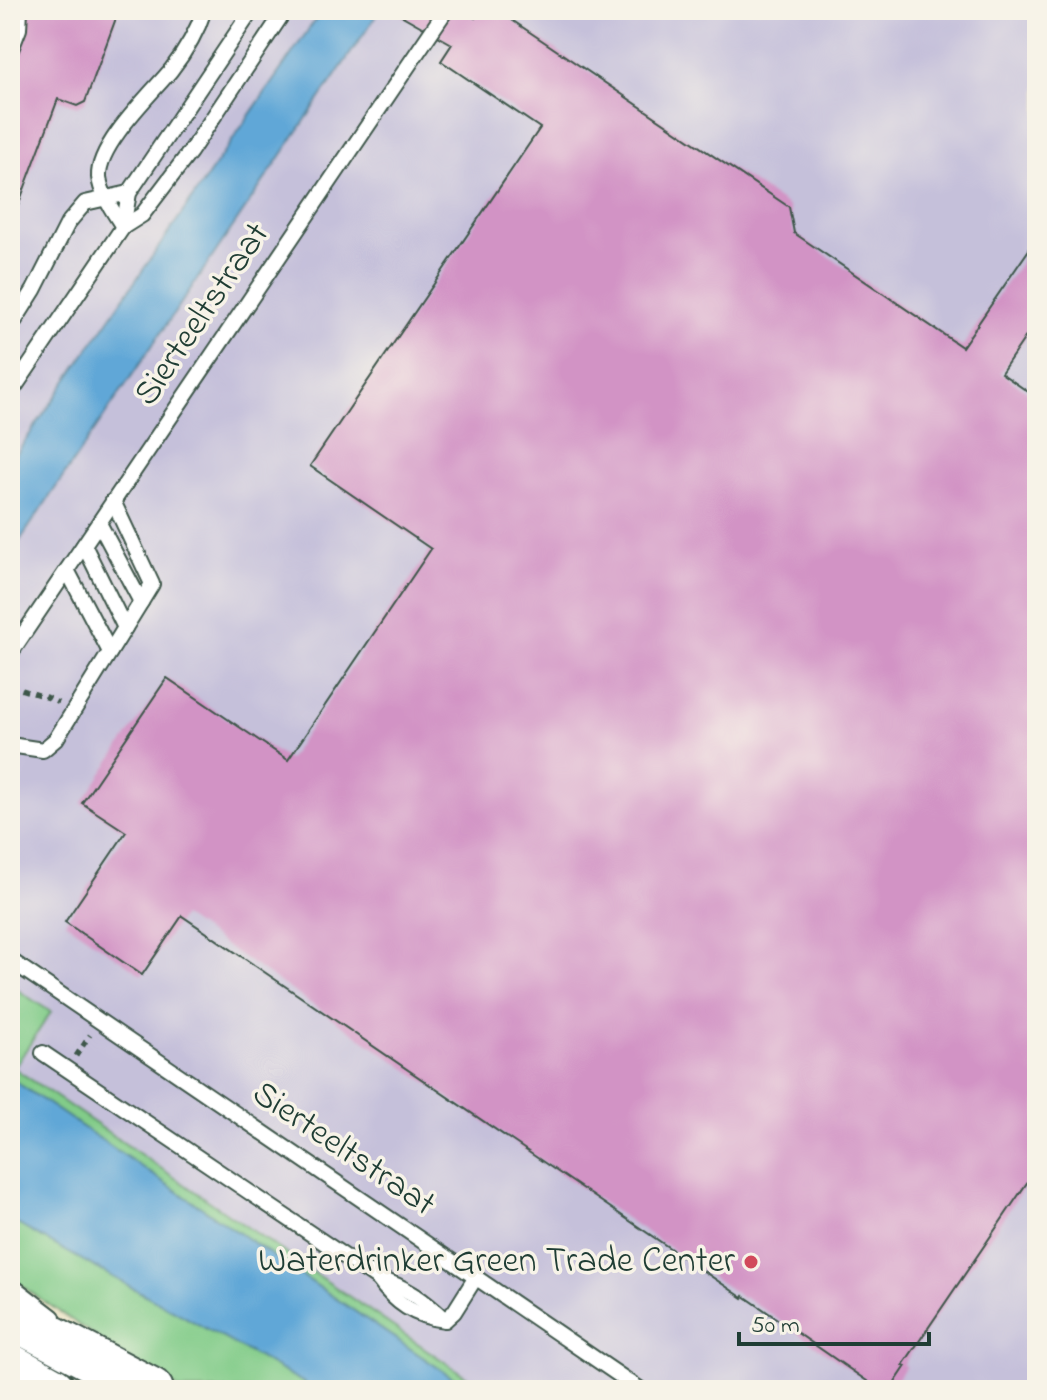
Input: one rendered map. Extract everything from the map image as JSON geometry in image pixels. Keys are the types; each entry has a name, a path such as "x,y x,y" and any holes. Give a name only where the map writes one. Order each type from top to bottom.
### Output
{"main road":[{"path":"10,1316 130,1386"},
{"path":"10,1335 130,1386"},
{"path":"10,1366 53,1390"}],"lane":[{"path":"10,52 19,29 20,10"},
{"path":"123,227 106,200 99,176 104,155 145,96 171,70 195,36 204,10"},
{"path":"123,227 129,193 252,10"},
{"path":"11,392 123,227 142,215 190,152 285,10"},
{"name":"Sierteeltstraat","path":"10,654 446,10"},
{"path":"10,328 34,290 68,223 85,203 129,193"},
{"path":"10,745 43,750 56,739 152,584 113,501"},
{"path":"99,523 141,602"},
{"path":"84,545 125,628"},
{"path":"67,570 110,652"},
{"name":"Sierteeltstraat","path":"10,960 641,1390"},
{"path":"43,1053 378,1279 387,1293 422,1317 445,1320 454,1312 476,1277"},
{"path":"10,1284 60,1322"},
{"path":"72,1332 130,1386"}],"path":[{"path":"10,686 49,698 73,712"},
{"path":"68,1070 99,1020"}],"shaded area":[{"path":"10,10 1037,10 1037,1390 426,1390 10,1116"}],"green space":[{"path":"10,985 51,1012 14,1068 486,1390 471,1390 10,1078"},
{"path":"10,1220 317,1390 181,1390 127,1358 10,1278"}],"water":[{"path":"322,10 380,10 10,555 10,463"},
{"path":"10,1078 471,1390 317,1390 10,1220"}],"building":[{"path":"10,10 119,10 85,102 77,106 58,99 10,227"},
{"path":"392,10 462,10 475,18 480,10 497,10 789,207 794,233 962,347 1037,238 1037,320 1001,373 1037,398 1037,1168 903,1365 906,1366 890,1390 880,1390 182,916 142,975 65,922 126,832 82,803 167,678 288,760 431,549 310,466 540,128 441,61 452,44"}],"place":[{"name":"Waterdrinker Green Trade Center","path":"751,1262"}]}
